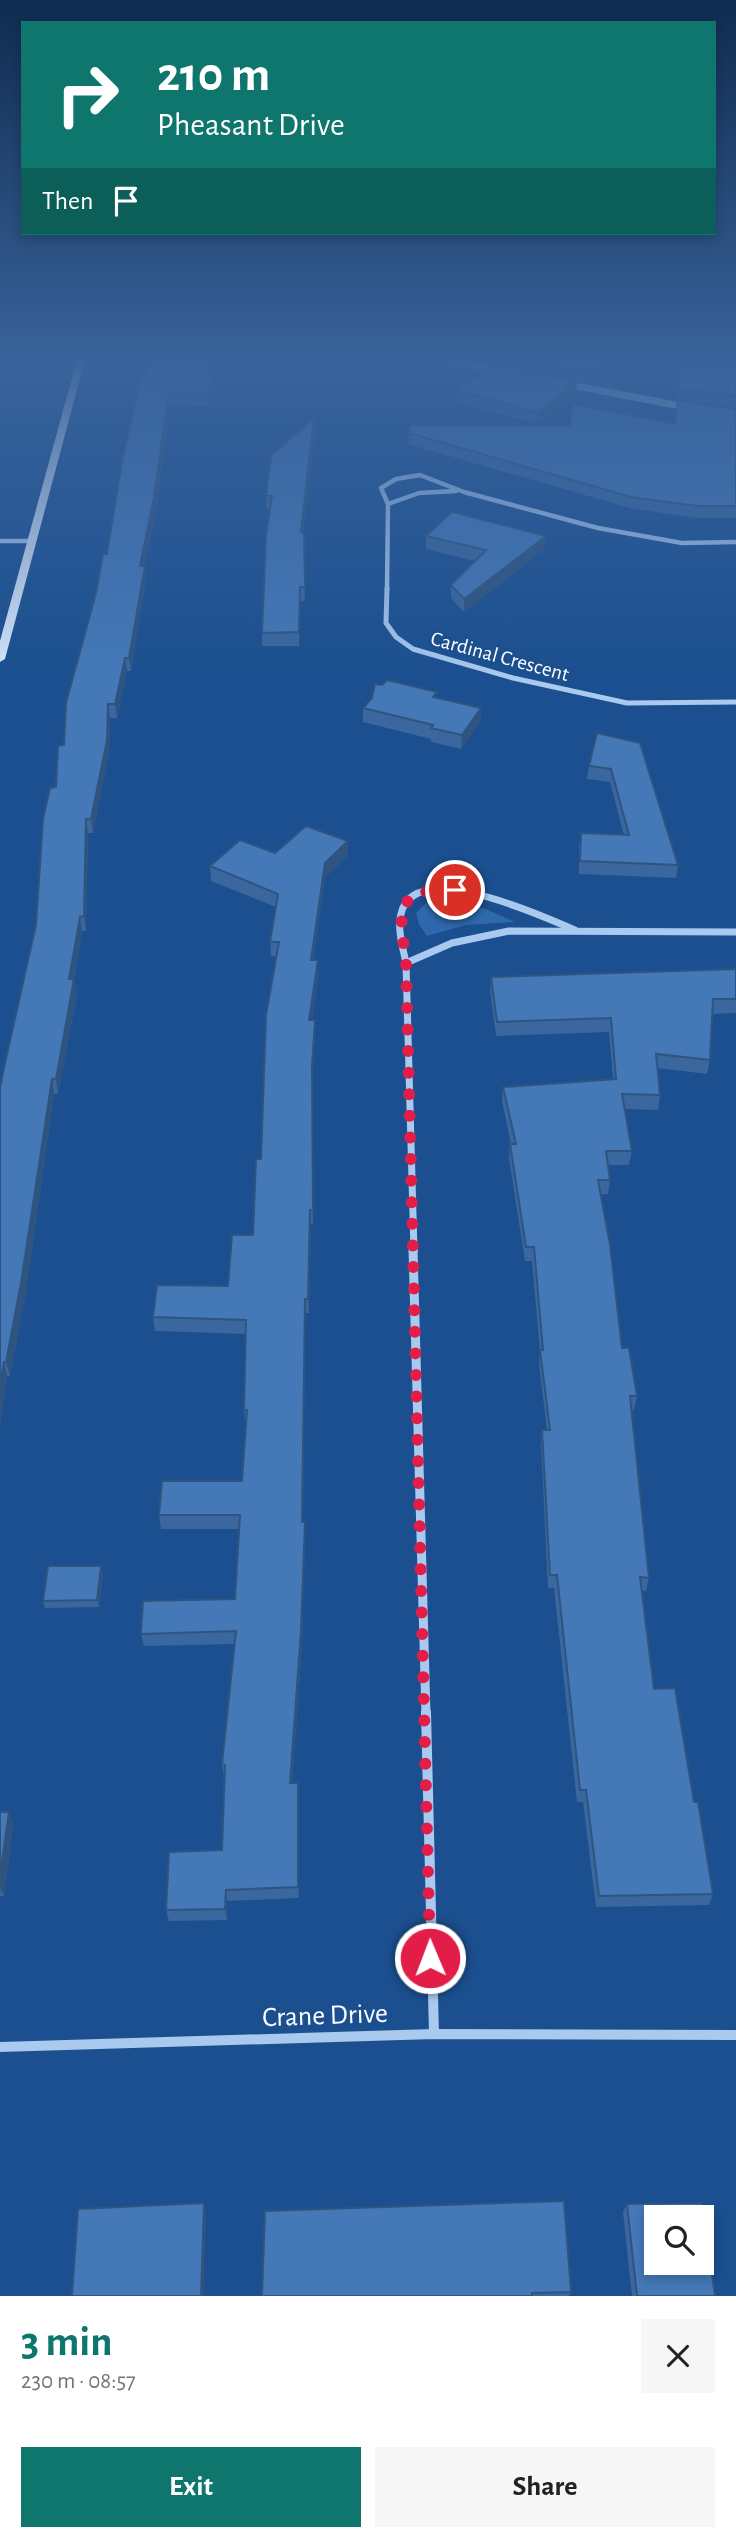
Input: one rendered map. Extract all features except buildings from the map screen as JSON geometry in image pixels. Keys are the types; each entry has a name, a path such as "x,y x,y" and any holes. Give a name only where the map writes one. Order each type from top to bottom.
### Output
{"main road":[{"path":"0,659 52,463"}],"street":[{"name":"Cardinal Crescent","path":"736,542 682,543 598,528 464,492 431,478 407,476 381,488 388,503 386,623 396,637 413,649 513,678 627,703 736,702"},
{"name":"Cardinal Crescent","path":"388,503 419,493 464,492"},
{"path":"0,541 31,541"},
{"path":"434,2034 406,963 400,913 407,902 435,889 481,894 575,930"},
{"path":"406,963 426,953 480,936 519,931 736,932"},
{"name":"Crane Drive","path":"0,2047 434,2034 736,2035"}],"shaded area":[{"path":"439,899 483,908 515,922 466,925 427,936 416,913 427,902"}],"route":[{"path":"430,1958 406,963 400,913 407,902 418,894 435,889 455,890"}]}
